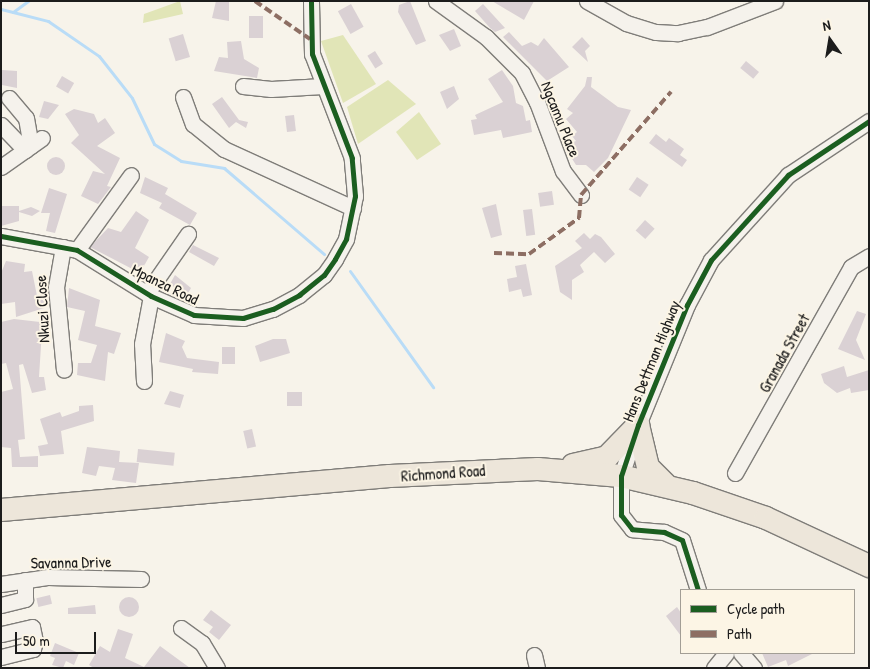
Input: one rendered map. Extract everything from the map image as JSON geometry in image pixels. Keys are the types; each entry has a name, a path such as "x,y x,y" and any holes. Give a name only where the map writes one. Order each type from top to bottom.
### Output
{"highway":[{"path":"538,469 595,463 618,449 638,425"},
{"path":"638,425 648,467 667,486"},
{"name":"Richmond Road","path":"1,510 390,476 538,469 621,476 667,486 766,518 869,566"}],"street":[{"name":"Mpanza Road","path":"1,236 70,249 149,294 194,315 221,319 273,310 299,295 324,275 346,239 353,208 352,158 323,86 310,39 311,1"},
{"name":"Ngcamu Place","path":"436,1 486,37 522,73 537,102 563,171 581,195"},
{"path":"587,1 626,23 656,32 678,33 707,27 775,1"},
{"path":"243,86 271,89 323,86"},
{"path":"183,96 193,124 224,149 353,208"},
{"path":"9,98 26,118 32,145"},
{"name":"Hans Dettman Highway","path":"698,589 682,540 670,533 625,524 621,515 621,476 638,425 687,305 711,260 788,175 869,121"},
{"path":"1,125 17,138 32,145"},
{"path":"1,167 32,145"},
{"path":"70,249 131,175"},
{"path":"144,381 142,344 149,294 188,234"},
{"name":"Nkuzi Close","path":"64,370 56,287 70,249"},
{"name":"Granada Street","path":"735,473 851,267 869,256"},
{"name":"Savanna Drive","path":"1,584 24,580 141,579"},
{"path":"1,605 25,599 24,580"},
{"path":"1,657 33,650 35,641 32,627 2,634"},
{"path":"181,628 202,643 217,668"},
{"path":"714,668 725,654"},
{"path":"742,654 754,668"}],"green space":[{"path":"180,1 183,14 143,23 144,14"},
{"path":"343,35 376,84 343,103 321,41"},
{"path":"388,80 416,104 358,144 347,107"},
{"path":"419,112 441,144 417,160 396,132"}],"building":[{"path":"216,1 229,1 229,21 212,18"},
{"path":"410,1 426,41 416,45 398,12 399,5"},
{"path":"492,1 534,1 524,20"},
{"path":"351,4 364,27 350,34 338,11"},
{"path":"483,4 505,28 495,32 490,28 475,11"},
{"path":"249,16 263,16 263,38 249,38"},
{"path":"454,29 461,46 450,51 439,35"},
{"path":"509,32 522,46 531,42 538,46 544,38 569,67 547,81 503,37"},
{"path":"183,34 190,57 176,61 169,38"},
{"path":"582,37 590,46 585,51 588,62 572,47"},
{"path":"241,41 244,59 259,68 257,78 214,71 219,57 228,58 227,42"},
{"path":"375,51 383,64 375,68 367,56"},
{"path":"746,61 759,72 753,79 740,68"},
{"path":"2,70 17,71 17,88 2,85"},
{"path":"502,70 513,86 516,103 523,106 526,121 530,120 532,132 503,138 501,130 474,135 471,120 477,119 475,115 503,102 488,79"},
{"path":"62,76 74,83 68,93 56,86"},
{"path":"587,77 592,77 591,87 618,107 631,110 608,158 594,172 586,165 576,165 564,146 576,141 572,136 577,132 566,119 573,113 567,109 585,86"},
{"path":"454,86 459,99 447,109 440,92"},
{"path":"222,97 239,120 248,122 246,128 236,122 229,128 212,104"},
{"path":"44,101 59,105 48,119 39,117"},
{"path":"74,109 94,114 98,123 105,118 115,133 97,146 120,158 107,186 111,187 98,204 81,196 93,171 105,174 71,143 79,135 65,114"},
{"path":"294,115 296,131 287,132 285,116"},
{"path":"656,134 666,142 669,138 684,149 680,155 687,160 682,167 649,143"},
{"path":"52,157 60,157 65,162 63,173 52,175 47,170 47,162"},
{"path":"145,177 168,188 165,194 197,213 190,225 159,208 162,203 140,193"},
{"path":"637,177 649,185 640,197 629,189"},
{"path":"49,188 67,194 55,233 46,231 50,213 41,213"},
{"path":"552,191 554,205 540,207 538,193"},
{"path":"496,204 502,235 491,238 482,208"},
{"path":"1,206 19,206 19,211 31,207 40,211 32,216 19,212 19,221 1,226"},
{"path":"532,209 535,235 526,236 523,210"},
{"path":"136,211 149,220 135,248 149,257 140,273 90,247 108,228 121,232"},
{"path":"645,220 655,229 645,239 636,230"},
{"path":"584,233 590,239 595,234 601,237 615,254 605,263 594,252 580,265 584,272 572,280 572,300 560,292 555,266 582,248 575,241"},
{"path":"193,245 219,258 214,266 189,252"},
{"path":"6,261 25,264 24,272 32,271 37,296 44,301 44,308 16,317 15,302 1,304 1,273"},
{"path":"526,264 532,295 523,297 521,289 509,292 507,279 517,277 515,266"},
{"path":"175,275 191,288 186,297 170,284"},
{"path":"69,288 100,300 95,326 121,333 114,354 108,352 105,381 77,375 78,363 91,363 97,345 78,340 85,311 67,307"},
{"path":"857,311 866,314 856,340 865,360 838,349"},
{"path":"14,319 40,322 42,330 39,377 44,377 46,390 32,393 23,364 19,365 25,439 18,440 20,457 38,456 38,467 12,467 11,448 1,447 1,392 13,389 6,363 1,364 1,322"},
{"path":"166,333 185,341 182,347 187,358 219,362 218,374 192,372 193,369 159,362"},
{"path":"273,339 286,339 290,353 260,362 255,346"},
{"path":"222,347 235,347 235,364 222,364"},
{"path":"844,366 847,377 869,370 869,390 851,393 850,388 837,393 824,383 821,374"},
{"path":"170,391 184,395 180,408 164,404"},
{"path":"287,392 302,392 302,406 287,406"},
{"path":"93,405 94,421 61,431 64,454 40,456 38,446 48,444 40,419 60,412 62,417 79,411 79,406"},
{"path":"252,429 256,447 247,449 243,431"},
{"path":"87,447 120,451 119,462 139,463 136,483 112,480 115,468 99,466 96,476 82,473"},
{"path":"138,449 175,453 173,466 137,462"},
{"path":"50,595 52,604 38,607 36,598"},
{"path":"129,597 136,600 139,607 136,614 129,617 122,614 119,607 122,600"},
{"path":"95,605 96,614 68,614 68,608"},
{"path":"677,607 680,612 680,635 666,616"},
{"path":"211,610 231,625 219,640 209,632 213,627 203,620"},
{"path":"118,629 133,634 125,658 144,667 160,646 190,668 94,668 89,665 100,646 110,652"},
{"path":"55,643 79,653 74,665 66,661 63,668 52,665 55,658 50,656"},
{"path":"762,654 812,654 788,666 786,660 768,667"}],"waterway":[{"path":"13,12 28,1"},
{"path":"1,9 48,21 99,56 132,98 154,144 181,161 224,168 324,254"},
{"path":"350,271 433,387"}],"marked path":[{"path":"255,1 310,39"},
{"path":"494,253 529,254 579,218 581,195 671,92"}],"cycle path":[{"path":"1,236 77,250 151,296 194,315 243,318 273,309 299,295 324,275 335,259 346,239 355,196 352,158 312,54 311,1"},
{"path":"698,589 682,540 664,532 632,529 621,515 621,476 638,425 687,305 711,260 788,175 869,121"}]}
